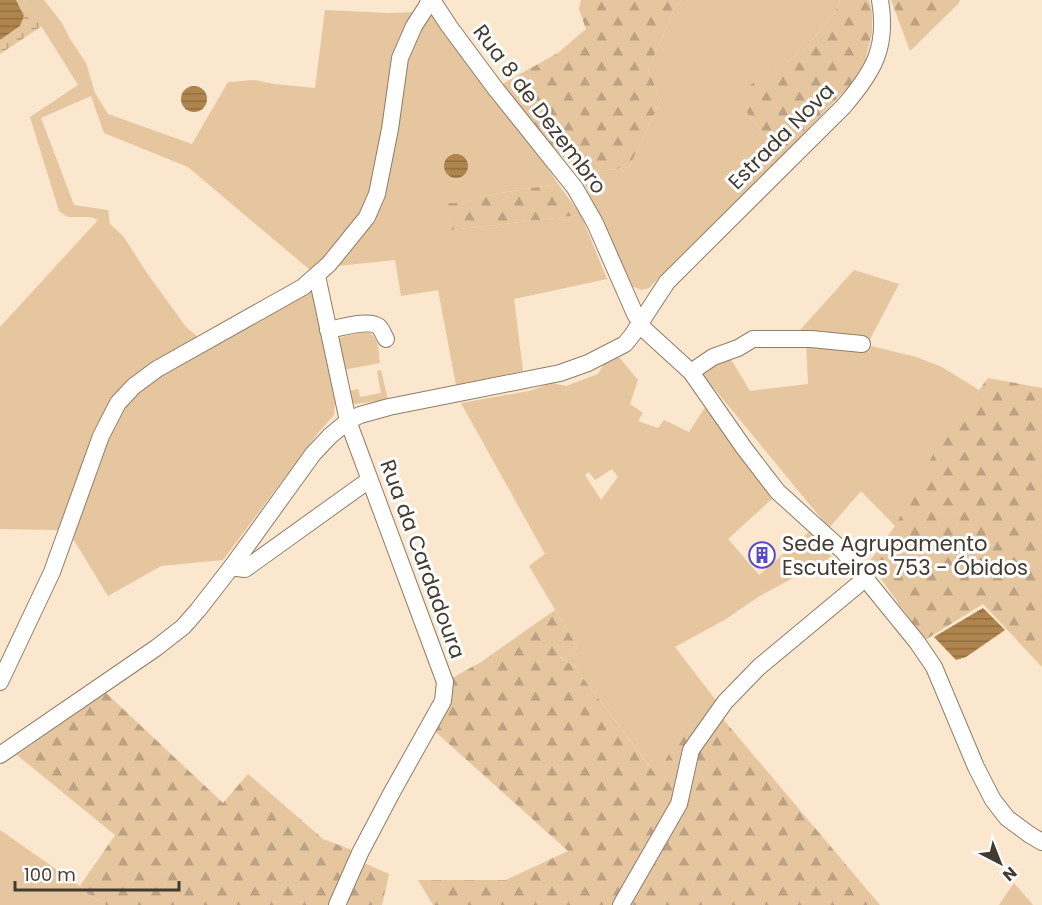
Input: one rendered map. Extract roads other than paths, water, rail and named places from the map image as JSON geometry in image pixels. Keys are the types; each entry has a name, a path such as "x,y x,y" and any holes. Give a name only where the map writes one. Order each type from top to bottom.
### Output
{"street":[{"path":"0,682 52,572 101,436 118,403 134,386 157,369 303,287 317,276 342,249 367,217 377,194 390,129 400,58 414,26 430,0"},
{"name":"Rua 8 de Dezembro","path":"430,0 495,88 575,188 645,330 691,372 766,478 778,492 843,551 917,642 934,667 976,767 993,800 1007,818 1042,842"},
{"name":"Estrada Nova","path":"348,421 360,415 389,407 560,374 613,350 627,329 638,318 651,293 668,282 844,106 864,82 871,71 879,49 882,25 880,0"},
{"name":"Rua da Cardadoura","path":"317,276 348,421 445,682 443,701 365,843 337,905"},
{"path":"328,330 368,323 376,324 386,339"},
{"path":"691,372 713,357 738,348 753,339 811,339 862,344"},
{"path":"0,755 183,627 233,564 313,454 348,421"},
{"path":"233,564 237,568 245,569 369,480"},
{"path":"621,905 679,804 691,750 725,702 759,667 866,578"}],"place":[{"name":"Sede Agrupamento Escuteiros 753 - Óbidos","path":"762,555"}]}
